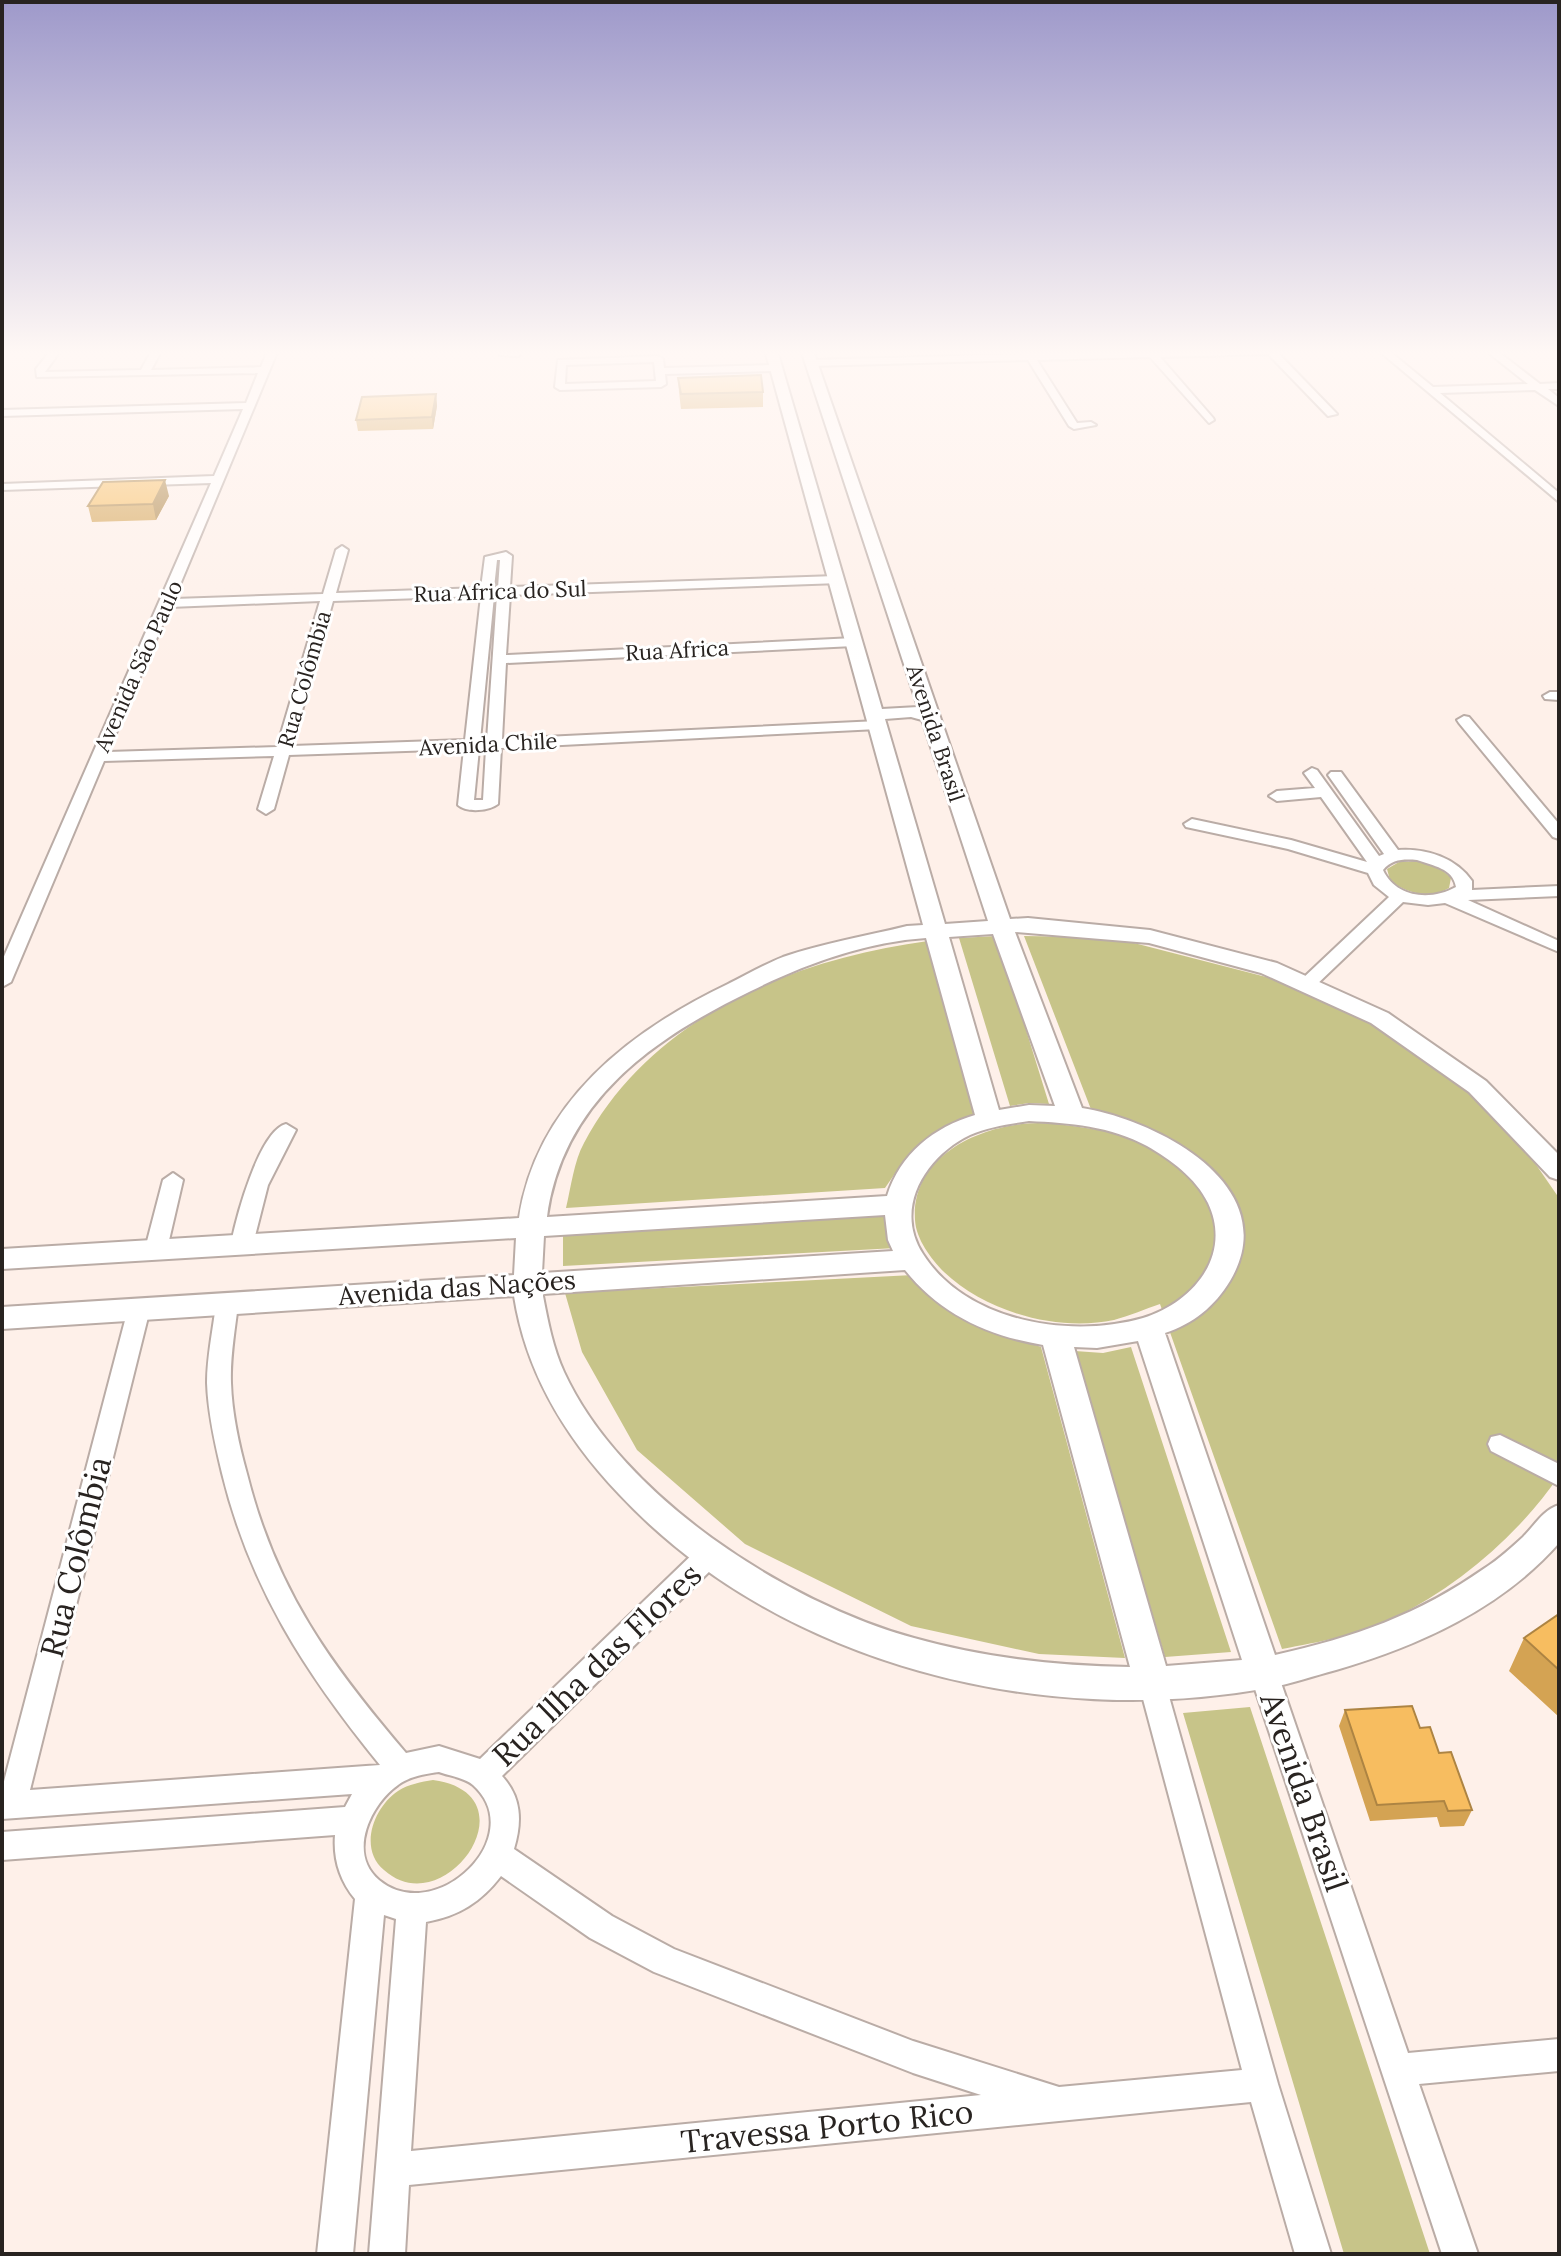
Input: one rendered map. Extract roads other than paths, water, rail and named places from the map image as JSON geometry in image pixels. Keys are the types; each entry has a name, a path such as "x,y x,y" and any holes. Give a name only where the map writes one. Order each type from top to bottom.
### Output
{"main road":[{"name":"Avenida Brasil","path":"800,455 989,1119"},
{"name":"Avenida Brasil","path":"842,455 1000,923 1071,1114"},
{"path":"876,720 915,726 930,718"},
{"path":"1557,1166 1491,1098 1437,1053 1352,1004 1307,984 1195,947 1139,936 1045,924 935,927 824,950 763,971 716,994 651,1034 589,1091 563,1129 544,1166 531,1226 527,1283 538,1344 560,1396 604,1460 667,1522 708,1556 825,1625 928,1656 1036,1681 1153,1684 1264,1674 1392,1639 1482,1589 1542,1542 1559,1518"},
{"path":"1029,1113 1071,1114 1115,1123 1165,1145 1204,1177 1223,1208 1229,1244 1219,1278 1191,1308 1149,1329 1104,1338 1056,1337 996,1323 946,1296 912,1260 901,1237 898,1205 901,1189 913,1166 933,1146 959,1130 989,1119 1029,1113"},
{"path":"2,1259 898,1205"},
{"name":"Avenida das Nações","path":"2,1318 912,1260"},
{"name":"Avenida Brasil","path":"1149,1329 1264,1674"},
{"path":"1056,1337 1153,1684"}],"street":[{"name":"Avenida São Paulo","path":"2,982 227,455"},
{"path":"1508,455 1559,499"},
{"path":"2,487 217,479"},
{"name":"Rua Colômbia","path":"266,809 342,550"},
{"path":"506,556 504,591 490,804 466,805 491,557 506,556"},
{"name":"Rua Africa do Sul","path":"164,603 836,580"},
{"name":"Rua Africa","path":"499,659 854,642"},
{"name":"Avenida Chile","path":"101,753 473,740 876,720"},
{"path":"1464,720 1559,834"},
{"path":"1312,773 1376,868 1381,883 1401,895 1429,901 1456,892 1559,877"},
{"path":"1336,775 1394,856"},
{"path":"1277,796 1326,792"},
{"path":"1192,824 1291,845 1376,868 1394,856 1419,855 1454,868 1456,892"},
{"path":"1456,892 1559,891"},
{"path":"1456,892 1559,947"},
{"path":"1307,984 1401,895"},
{"path":"242,1244 248,1209 262,1173 286,1130"},
{"path":"156,1249 173,1180"},
{"path":"227,1304 219,1393 243,1503 268,1571 299,1636 393,1773"},
{"name":"Rua Colômbia","path":"7,1806 139,1309"},
{"path":"1500,1444 1559,1476"},
{"name":"Rua llha das Flores","path":"485,1774 708,1556"},
{"name":"Avenida Brasil","path":"1264,1674 1460,2254"},
{"path":"1153,1684 1262,2084 1313,2254"},
{"path":"7,1806 393,1773 439,1759 464,1763 485,1774 499,1790 506,1810 507,1833 499,1856 487,1875 468,1891 446,1903 412,1908 386,1903 371,1894 357,1879 350,1861 348,1840 353,1820 362,1803 393,1773"},
{"path":"2,1846 353,1820"},
{"path":"499,1856 601,1927 665,1961 913,2057 1062,2104"},
{"path":"335,2254 371,1894"},
{"path":"387,2254 412,1908"},
{"path":"1398,2070 1559,2055"},
{"name":"Travessa Porto Rico","path":"393,2170 1262,2084"}]}
